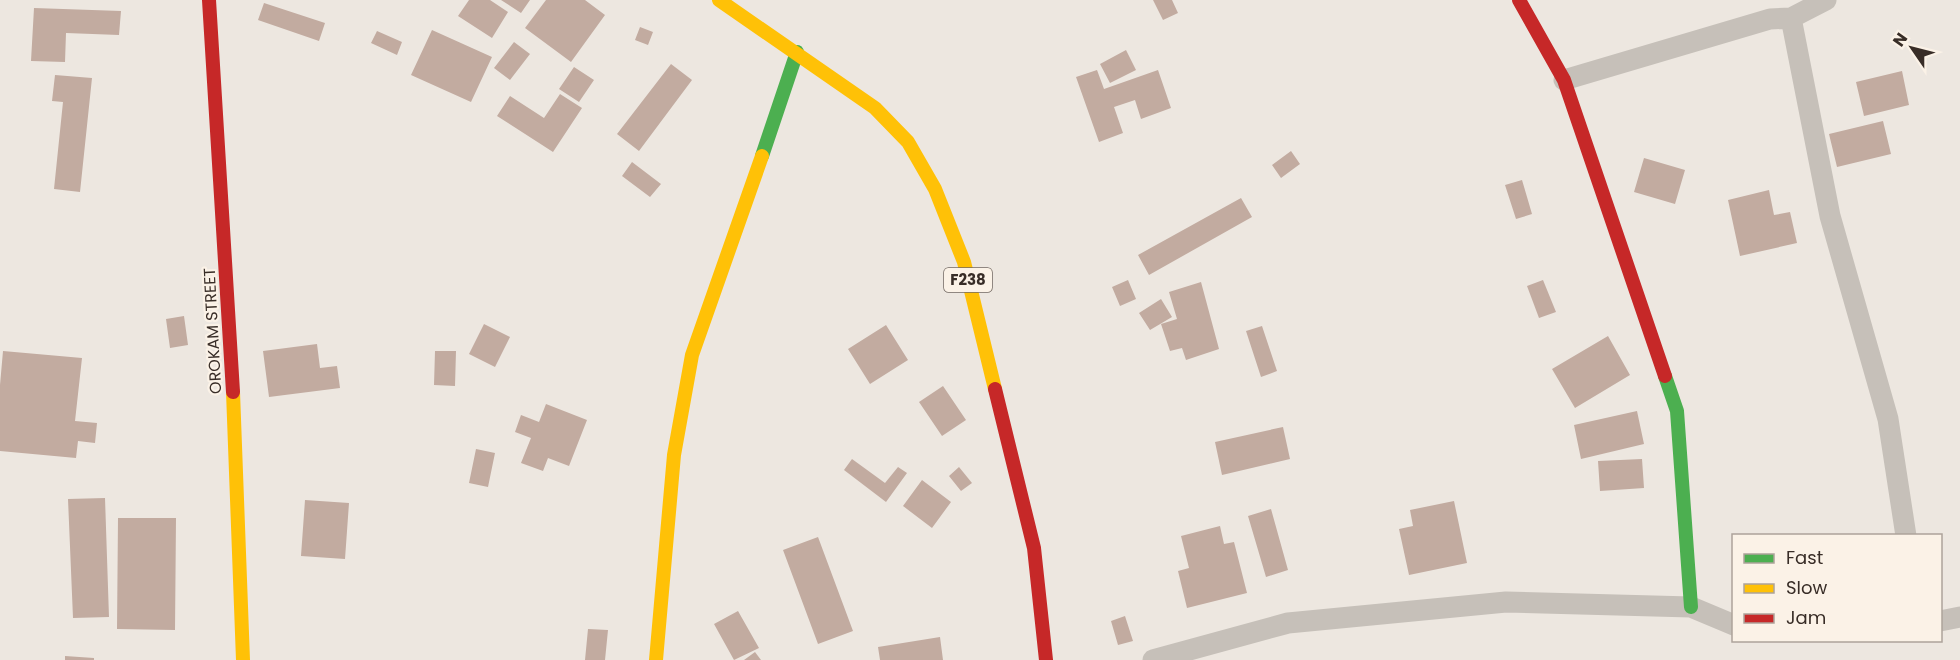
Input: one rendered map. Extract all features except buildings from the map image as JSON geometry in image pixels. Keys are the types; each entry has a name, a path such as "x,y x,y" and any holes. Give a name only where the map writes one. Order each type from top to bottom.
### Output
{"street":[{"name":"OROKAM STREET","path":"209,0 238,482 243,660"},
{"name":"F238","path":"719,0 875,108 908,141 935,189 964,262 1034,548 1046,660"},
{"path":"1520,0 1564,80 1677,411 1691,607"},
{"path":"1564,80 1770,19 1791,18 1826,0"},
{"path":"1791,18 1830,216 1888,419 1906,534"},
{"path":"656,660 674,455 692,355 797,52"},
{"path":"1153,660 1288,623 1506,602 1691,607 1732,624"},
{"path":"1942,621 1960,617"}],"traffic: fast":[{"path":"762,156 797,52"},
{"path":"1665,376 1677,411 1691,607"}],"traffic: slow":[{"path":"719,0 875,108 908,142 935,189 964,262 995,389"},
{"path":"656,660 674,455 692,355 762,156"},
{"path":"233,392 243,660"}],"traffic: jam":[{"path":"209,0 233,392"},
{"path":"1519,0 1564,80 1665,376"},
{"path":"995,389 1034,548 1046,660"}]}
